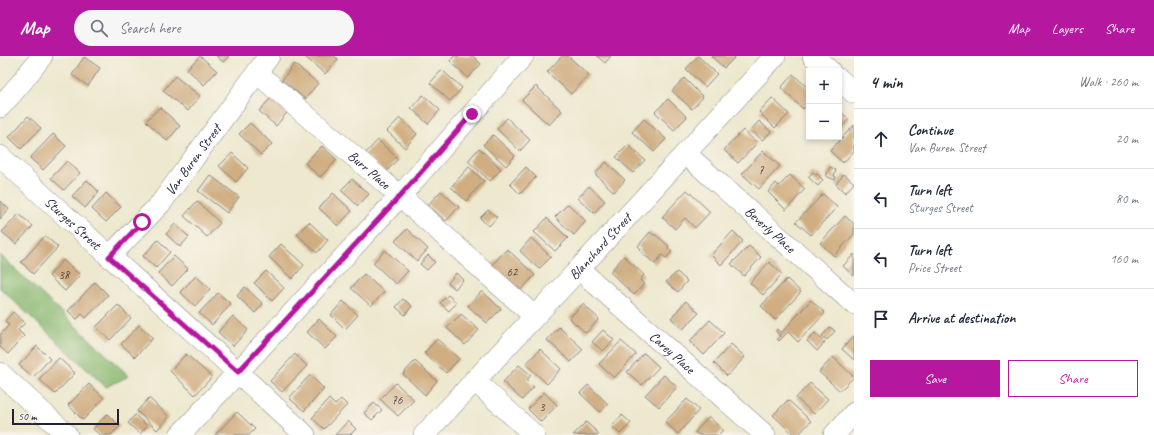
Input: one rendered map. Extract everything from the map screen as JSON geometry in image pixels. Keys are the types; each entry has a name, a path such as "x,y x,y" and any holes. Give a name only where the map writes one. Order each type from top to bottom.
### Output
{"street":[{"path":"0,107 22,83 42,56"},
{"path":"180,435 400,196 523,56"},
{"name":"Blanchard Street","path":"424,435 686,154 775,56"},
{"path":"813,56 827,68"},
{"name":"Burr Place","path":"263,64 400,196 534,316"},
{"name":"Van Buren Street","path":"109,257 161,203 263,64"},
{"path":"842,82 854,93"},
{"name":"Beverly Place","path":"686,154 854,304"},
{"name":"Sturges Street","path":"0,156 109,257 238,372 305,435"},
{"name":"Carey Place","path":"579,269 765,435"},
{"path":"0,373 67,435"},
{"path":"474,380 534,435"},
{"path":"834,435 854,413"}],"green space":[{"path":"0,255 129,376 106,387 0,288"}],"building":[{"path":"200,56 217,71 204,85 187,69"},
{"path":"216,56 229,56 223,62"},
{"path":"304,56 334,56 338,59 325,74"},
{"path":"454,56 473,56 481,64 468,78 450,61"},
{"path":"562,56 568,56 589,75 571,94 547,72"},
{"path":"597,56 611,56 605,63"},
{"path":"698,56 717,74 705,87 686,69"},
{"path":"711,56 736,56 724,68"},
{"path":"84,57 100,68 88,86 72,75"},
{"path":"294,64 318,83 305,99 282,80"},
{"path":"442,70 462,88 450,101 430,83"},
{"path":"793,74 806,86 806,106 803,109 781,88"},
{"path":"175,76 200,96 188,111 163,91"},
{"path":"684,78 703,97 692,109 672,91"},
{"path":"536,86 562,111 549,125 522,100"},
{"path":"423,95 440,110 428,124 411,108"},
{"path":"273,96 289,110 276,126 259,111"},
{"path":"772,98 789,114 775,128 759,112"},
{"path":"668,99 687,117 674,130 655,112"},
{"path":"160,107 180,126 167,141 146,121"},
{"path":"842,113 849,119 842,127"},
{"path":"28,116 41,128 21,149 9,137"},
{"path":"400,118 417,134 405,148 387,131"},
{"path":"507,118 530,140 520,151 497,129"},
{"path":"644,119 666,139 654,152 632,132"},
{"path":"759,121 771,132 762,140 751,130"},
{"path":"250,123 272,144 261,155 239,134"},
{"path":"854,125 854,151 843,163 830,151 840,140 842,140 842,138"},
{"path":"743,130 757,143 738,163 724,150"},
{"path":"53,134 66,146 43,170 30,158"},
{"path":"493,135 515,156 506,166 483,145"},
{"path":"378,140 398,159 385,173 365,154"},
{"path":"628,145 645,160 633,173 616,157"},
{"path":"322,146 337,160 320,177 305,163"},
{"path":"479,148 501,169 490,181 468,161"},
{"path":"763,151 780,166 759,189 742,174"},
{"path":"232,153 248,168 236,182 219,166"},
{"path":"67,161 80,173 64,190 51,178"},
{"path":"606,162 625,180 614,192 595,174"},
{"path":"469,167 484,181 466,201 451,187"},
{"path":"526,167 536,177 520,194 510,184"},
{"path":"830,167 836,170 834,176 836,177 835,180 826,176"},
{"path":"813,172 823,180 818,186 808,177"},
{"path":"844,174 854,183 845,193 836,184"},
{"path":"210,175 239,197 227,213 198,191"},
{"path":"790,175 805,189 786,210 768,192 776,183 779,186"},
{"path":"352,179 369,194 358,206 341,190"},
{"path":"87,180 99,192 85,208 72,196"},
{"path":"589,186 605,201 594,213 578,198"},
{"path":"687,190 710,212 695,228 685,218 675,229 662,217"},
{"path":"441,191 459,207 446,221 428,205"},
{"path":"106,193 121,207 106,222 92,209"},
{"path":"333,193 352,211 338,226 319,208"},
{"path":"823,194 837,207 811,235 796,222"},
{"path":"0,201 9,209 0,219"},
{"path":"197,201 220,223 207,237 184,216"},
{"path":"568,204 586,221 574,235 555,217"},
{"path":"488,210 497,217 489,226 480,218"},
{"path":"19,214 33,226 16,244 2,232"},
{"path":"845,216 854,224 854,234 834,256 820,243"},
{"path":"547,218 568,238 555,251 534,232"},
{"path":"309,222 328,240 317,253 297,234"},
{"path":"175,224 189,237 180,247 166,234"},
{"path":"407,229 428,249 417,261 395,241"},
{"path":"733,231 743,241 721,265 711,255"},
{"path":"650,232 669,246 668,248 672,252 666,258 662,255 655,264 640,251 641,249 638,246"},
{"path":"45,236 58,247 33,274 21,262"},
{"path":"531,238 551,257 539,269 520,251"},
{"path":"158,240 170,252 156,268 143,256"},
{"path":"281,244 304,265 292,279 269,257"},
{"path":"749,246 761,257 744,276 731,264"},
{"path":"507,249 535,275 517,294 489,268"},
{"path":"385,250 408,271 396,284 373,263"},
{"path":"854,254 854,276 843,266"},
{"path":"428,255 435,262 427,270 420,264"},
{"path":"174,256 188,269 172,286 158,273"},
{"path":"624,256 644,275 640,280 644,284 634,295 610,272"},
{"path":"63,260 80,275 65,291 49,276"},
{"path":"769,262 782,274 763,295 750,283"},
{"path":"266,271 284,288 272,301 254,283"},
{"path":"677,272 687,281 678,292 666,282"},
{"path":"456,273 463,280 455,289 448,283"},
{"path":"364,274 384,292 371,306 351,288"},
{"path":"196,276 210,289 195,306 180,292"},
{"path":"787,279 801,292 775,320 761,306"},
{"path":"95,282 108,295 86,318 82,314 77,319 68,311"},
{"path":"245,287 263,304 255,313 237,296"},
{"path":"482,291 501,309 487,323 468,306"},
{"path":"218,293 231,304 212,325 199,313"},
{"path":"448,295 457,303 449,311 440,303"},
{"path":"403,299 412,306 405,315 396,307"},
{"path":"811,300 825,313 798,342 788,332 779,341 777,339 780,336 776,331 777,329 781,333"},
{"path":"343,301 358,315 345,329 331,315"},
{"path":"686,301 699,313 683,329 671,318"},
{"path":"583,304 599,319 586,333 569,318"},
{"path":"118,305 131,318 110,340 96,327"},
{"path":"13,312 25,323 18,330 24,336 8,354 0,347 0,335 9,325 5,321"},
{"path":"461,314 479,330 465,345 447,328"},
{"path":"233,316 248,330 233,346 218,332"},
{"path":"319,319 337,337 325,349 307,332"},
{"path":"710,320 724,333 704,355 690,341"},
{"path":"139,325 153,338 135,357 121,344"},
{"path":"559,327 583,349 571,362 547,340"},
{"path":"830,327 835,331 827,340 822,336"},
{"path":"603,330 614,340 603,351 592,342"},
{"path":"815,333 825,342 817,351 807,341"},
{"path":"854,336 854,360 842,349"},
{"path":"437,339 459,359 446,373 424,353"},
{"path":"621,341 636,354 614,378 599,364"},
{"path":"731,344 745,357 727,376 714,363"},
{"path":"37,346 50,359 33,377 19,365"},
{"path":"540,349 561,369 547,384 526,364"},
{"path":"644,353 659,367 642,385 627,372"},
{"path":"186,354 212,377 195,395 170,371"},
{"path":"295,354 307,366 282,392 270,381"},
{"path":"833,357 854,377 840,391 819,372"},
{"path":"59,358 75,373 55,394 39,379"},
{"path":"415,361 437,381 425,395 403,374"},
{"path":"519,365 531,375 527,380 534,387 522,400 503,382"},
{"path":"310,375 324,389 304,411 289,398"},
{"path":"664,375 677,387 659,407 645,395"},
{"path":"396,383 414,400 398,416 380,399"},
{"path":"810,383 828,399 814,414 796,398"},
{"path":"89,384 104,398 83,420 68,405"},
{"path":"588,385 608,404 600,412 580,393"},
{"path":"544,392 557,405 541,422 528,409"},
{"path":"149,398 169,417 157,430 137,411"},
{"path":"329,399 335,405 341,399 347,405 324,429 312,418"},
{"path":"687,399 699,410 678,434 665,422"},
{"path":"788,400 811,421 798,435 794,435 773,415"},
{"path":"374,403 382,410 372,420 364,413"},
{"path":"237,412 255,429 249,435 215,435"},
{"path":"107,414 120,426 111,435 100,435 93,429"},
{"path":"135,415 147,426 140,434 128,423"},
{"path":"622,415 631,423 620,434 612,426"},
{"path":"709,417 723,430 718,435 699,435 695,432"},
{"path":"348,421 356,429 350,435 335,435"},
{"path":"586,422 599,434 573,435"}],"route":[{"path":"142,222 109,257 238,372 400,196 472,114"}]}
